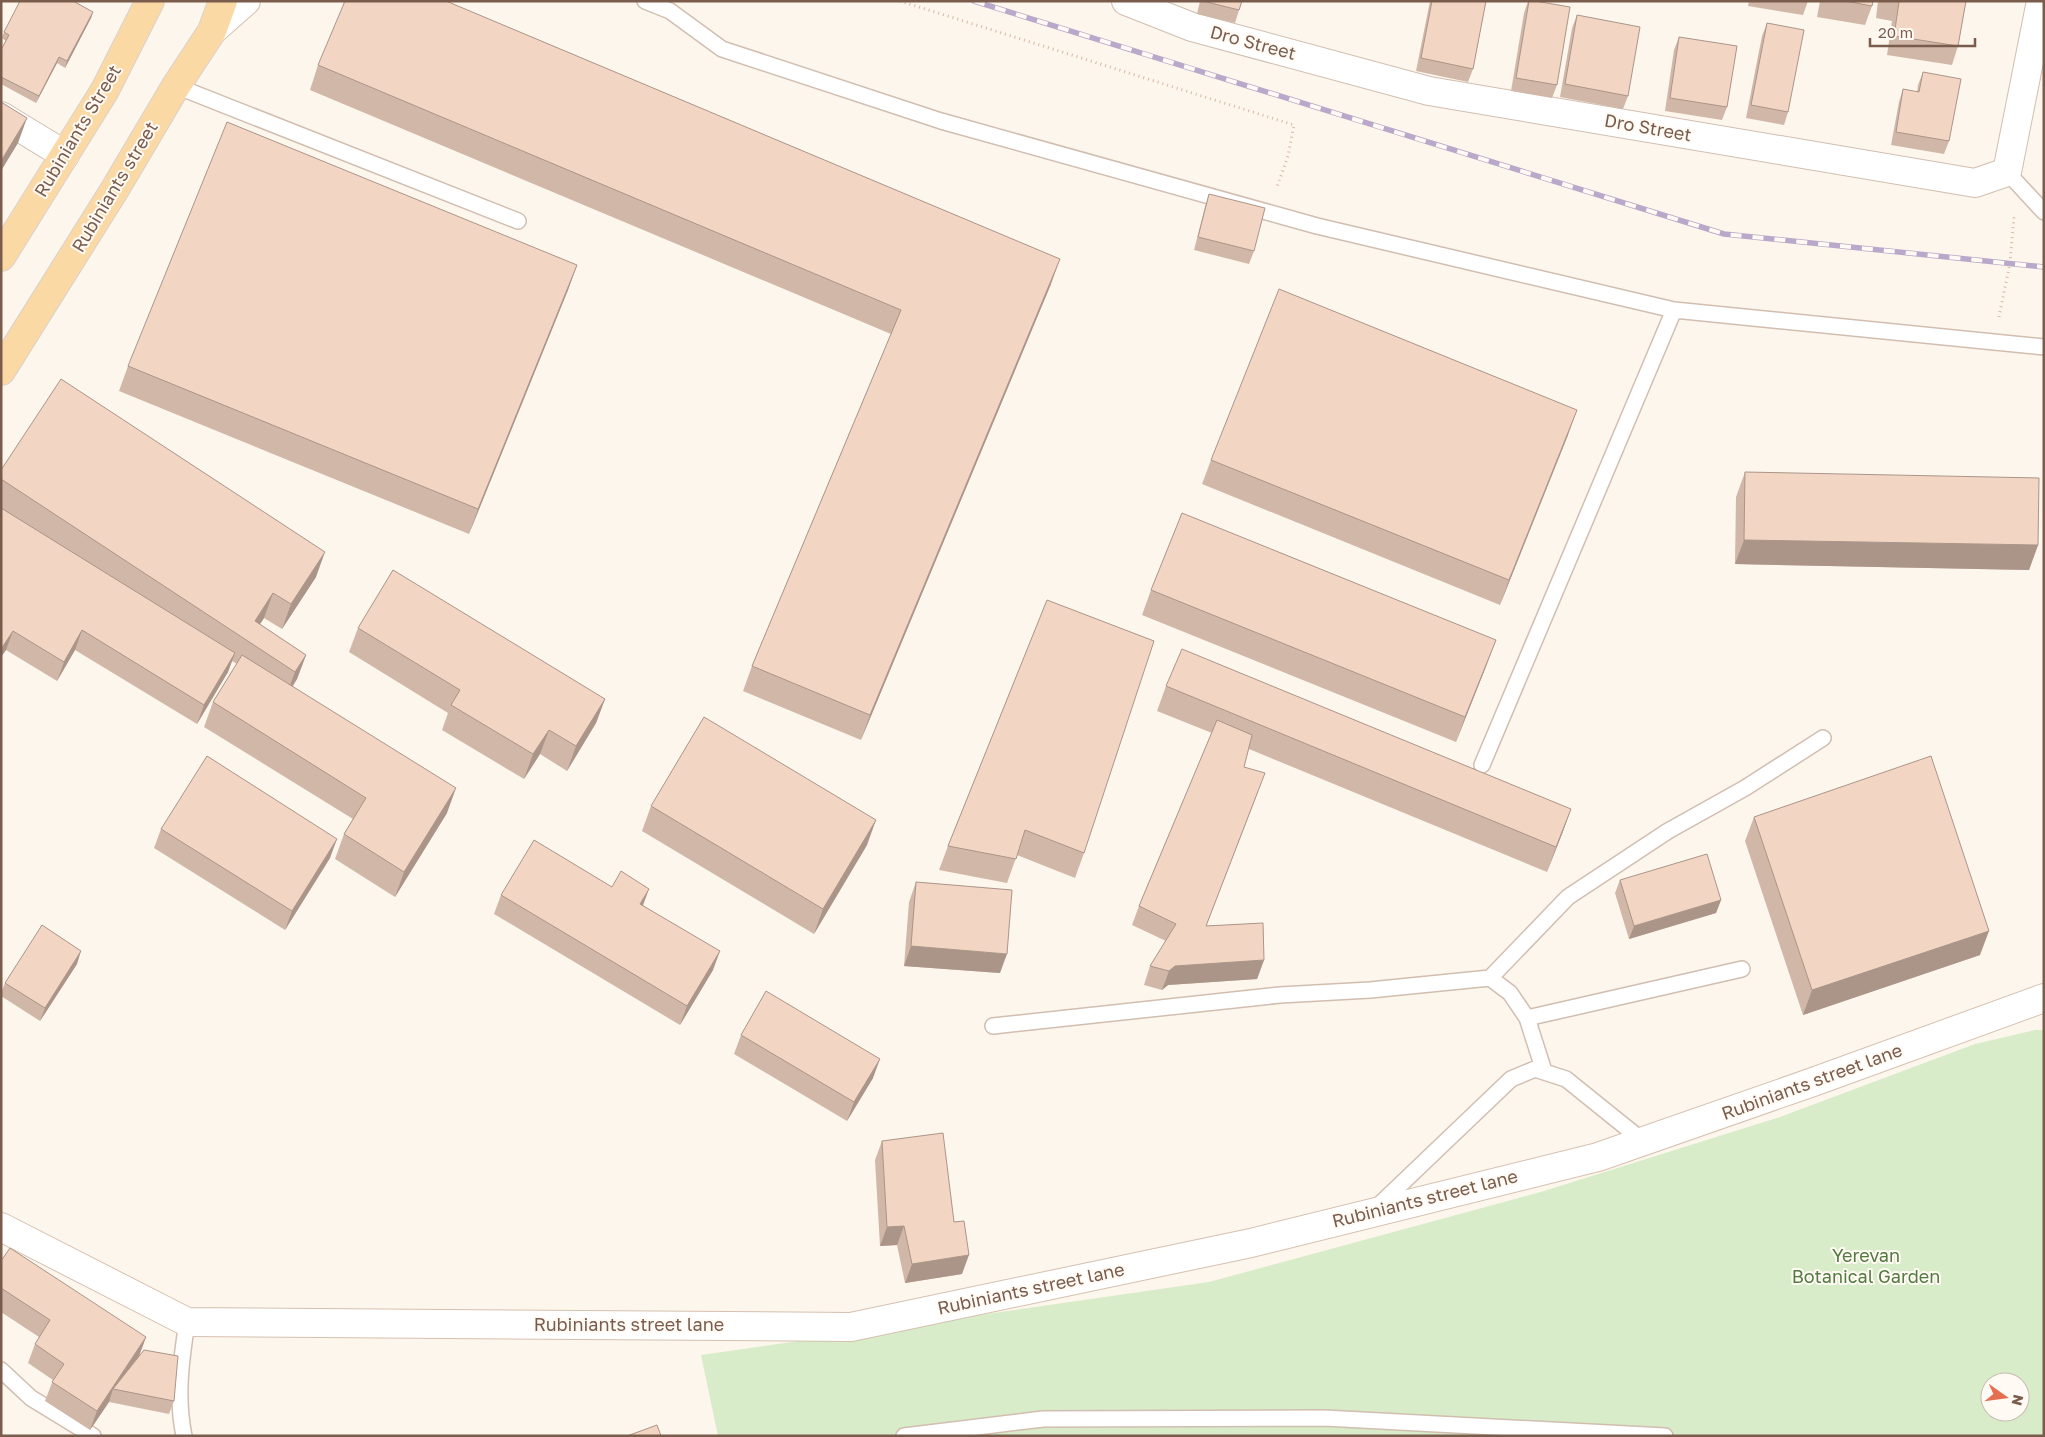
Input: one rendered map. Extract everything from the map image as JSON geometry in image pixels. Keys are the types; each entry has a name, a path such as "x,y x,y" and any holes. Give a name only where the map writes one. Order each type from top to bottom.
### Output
{"main road":[{"name":"Rubiniants Street","path":"1,257 105,90 150,1"},
{"name":"Rubiniants street","path":"1,371 176,86 212,31 223,1"}],"street":[{"path":"212,31 246,1"},
{"name":"Dro Street","path":"1126,1 1192,27 1429,91 1975,182 2014,180"},
{"path":"2014,180 2041,1"},
{"path":"1,116 65,155"},
{"name":"Rubiniants street lane","path":"1,1227 187,1322 851,1327 1251,1243 1598,1157 1813,1082 2044,998"}],"lane":[{"path":"645,1 670,10 722,48 941,121 1317,226 1674,310 2044,346"},
{"path":"176,86 518,221"},
{"path":"2014,180 2044,212"},
{"path":"1482,765 1674,310"},
{"path":"993,1026 1280,995 1370,990 1490,978 1568,897 1668,831 1745,788 1823,738"},
{"path":"1527,1018 1742,969"},
{"path":"1490,978 1510,993 1527,1018 1544,1071"},
{"path":"1372,1212 1512,1079 1535,1068 1566,1079 1643,1141"},
{"path":"184,1436 179,1412 181,1359 187,1322"},
{"path":"1,1370 31,1398 93,1436"},
{"path":"904,1436 1043,1419 1324,1418 1665,1436"}],"path":[{"path":"900,1 1294,125 1288,156 1269,213"},
{"path":"1994,342 2010,264 2015,206 2014,180"}],"green space":[{"name":"Yerevan Botanical Garden","path":"2035,1030 2044,1030 2044,1436 718,1436 701,1355 1209,1282 1544,1191 1780,1117 1975,1044"}],"building":[{"path":"20,1 73,1 93,12 67,61 59,57 39,96 1,77 1,50 9,35 4,32"},
{"path":"345,1 446,1 1060,259 870,715 752,666 901,310 318,65"},
{"path":"1203,1 1242,1 1239,10"},
{"path":"1432,1 1486,1 1473,69 1421,58"},
{"path":"1529,1 1570,7 1557,85 1516,78"},
{"path":"1845,1 1873,1 1872,6"},
{"path":"1897,1 1966,1 1958,46 1894,36 1899,2"},
{"path":"1577,15 1640,27 1628,96 1565,84"},
{"path":"1767,23 1804,30 1788,112 1751,105"},
{"path":"1679,37 1737,46 1727,107 1670,98"},
{"path":"1923,72 1961,79 1949,141 1896,132 1903,89 1919,92"},
{"path":"1,102 27,118 1,161"},
{"path":"227,122 577,265 478,509 128,366"},
{"path":"1209,194 1265,208 1254,251 1198,237"},
{"path":"1279,289 1577,410 1509,580 1211,460"},
{"path":"61,379 325,552 291,604 273,593 255,621 306,655 295,672 1,479 1,470"},
{"path":"1745,472 2039,478 2038,545 1744,540"},
{"path":"1,508 235,653 204,705 82,630 64,662 13,631 1,649"},
{"path":"1182,513 1496,640 1465,717 1151,590"},
{"path":"393,570 605,699 576,746 549,730 533,754 451,705 460,690 358,628"},
{"path":"1047,600 1154,641 1084,853 1025,830 1016,859 948,846"},
{"path":"1182,649 1571,809 1556,847 1166,686"},
{"path":"242,655 456,788 404,872 344,834 366,798 213,702"},
{"path":"704,717 876,820 823,909 651,806"},
{"path":"1217,720 1252,735 1244,767 1265,773 1206,926 1263,923 1264,960 1175,966 1169,971 1150,966 1176,924 1139,906"},
{"path":"207,756 337,839 292,911 161,829"},
{"path":"1931,756 1989,931 1812,990 1754,817"},
{"path":"534,840 612,887 621,871 649,889 640,904 720,951 687,1006 501,895"},
{"path":"1707,854 1721,900 1634,926 1620,880"},
{"path":"916,882 1012,890 1007,954 911,946"},
{"path":"42,925 81,951 45,1008 5,983"},
{"path":"766,991 880,1059 854,1102 741,1035"},
{"path":"943,1133 954,1222 964,1221 969,1255 912,1264 904,1226 887,1227 882,1141"},
{"path":"10,1248 146,1337 97,1411 52,1382 64,1364 35,1344 50,1320 1,1288 1,1261"},
{"path":"144,1350 178,1356 174,1401 113,1389"},
{"path":"657,1425 661,1436 627,1436"}],"railway":[{"path":"974,1 1724,234 2044,267"}]}
